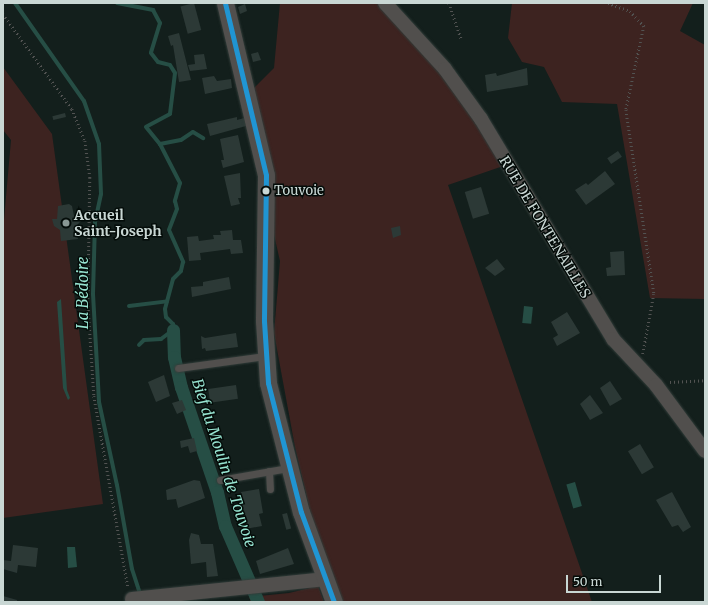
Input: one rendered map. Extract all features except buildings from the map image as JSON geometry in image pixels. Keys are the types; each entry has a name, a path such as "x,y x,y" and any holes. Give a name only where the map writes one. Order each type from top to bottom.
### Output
{"street":[{"path":"225,3 266,175 265,356 268,383 288,468 324,579 334,602"},
{"name":"RUE DE FONTENAILLES","path":"385,3 444,69 481,119 606,327 656,385 705,451"},
{"path":"137,599 261,588 324,579"}],"lane":[{"path":"178,368 246,362 265,356"},
{"path":"220,480 288,468"},
{"path":"269,471 270,489"}],"path":[{"path":"449,3 462,40"},
{"path":"608,3 630,11 644,26 626,110 654,294 640,368"},
{"path":"3,14 72,109 85,141 90,178 88,302 94,396 137,599"},
{"path":"656,385 664,382 705,380"}],"shaded area":[{"path":"280,3 388,3 509,164 448,185 592,602 343,602 314,528 295,447 274,333 280,261 243,99 274,68"},
{"path":"512,3 693,3 680,31 705,45 705,299 650,298 617,104 562,102 544,67 522,62 508,38"},
{"path":"3,67 52,134 103,504 3,518 3,231 11,140 3,130"},
{"path":"61,299 67,390 70,398 68,400 63,388 57,302"},
{"path":"524,306 533,307 531,324 522,323"},
{"path":"575,482 582,506 573,509 566,484"},
{"path":"67,547 75,547 77,567 68,568"},
{"path":"318,586 324,602 251,602 249,597 289,593"}],"waterway":[{"name":"La Bédoire","path":"15,3 84,101 99,144 101,194 95,222 93,294 99,402 117,485 132,569 141,596"},
{"name":"La Bédoire","path":"117,3 153,10 160,23 151,53 158,62 170,65 175,73 170,114 146,127 160,144 180,183 175,201 177,209 169,230 183,262 181,271 173,279 165,309 166,317 173,324 173,330 161,339 144,340 139,345"},
{"path":"160,144 181,140 193,132 203,138"},
{"path":"129,306 167,301"},
{"name":"Bief du Moulin de Touvoie","path":"173,330 174,357 181,387 217,492 225,526 258,602"}],"transit line":[{"path":"225,3 266,175 264,321 268,383 301,512 334,602"}],"place":[{"name":"Touvoie","path":"266,191"},
{"name":"Accueil Saint-Joseph","path":"66,223"}]}
